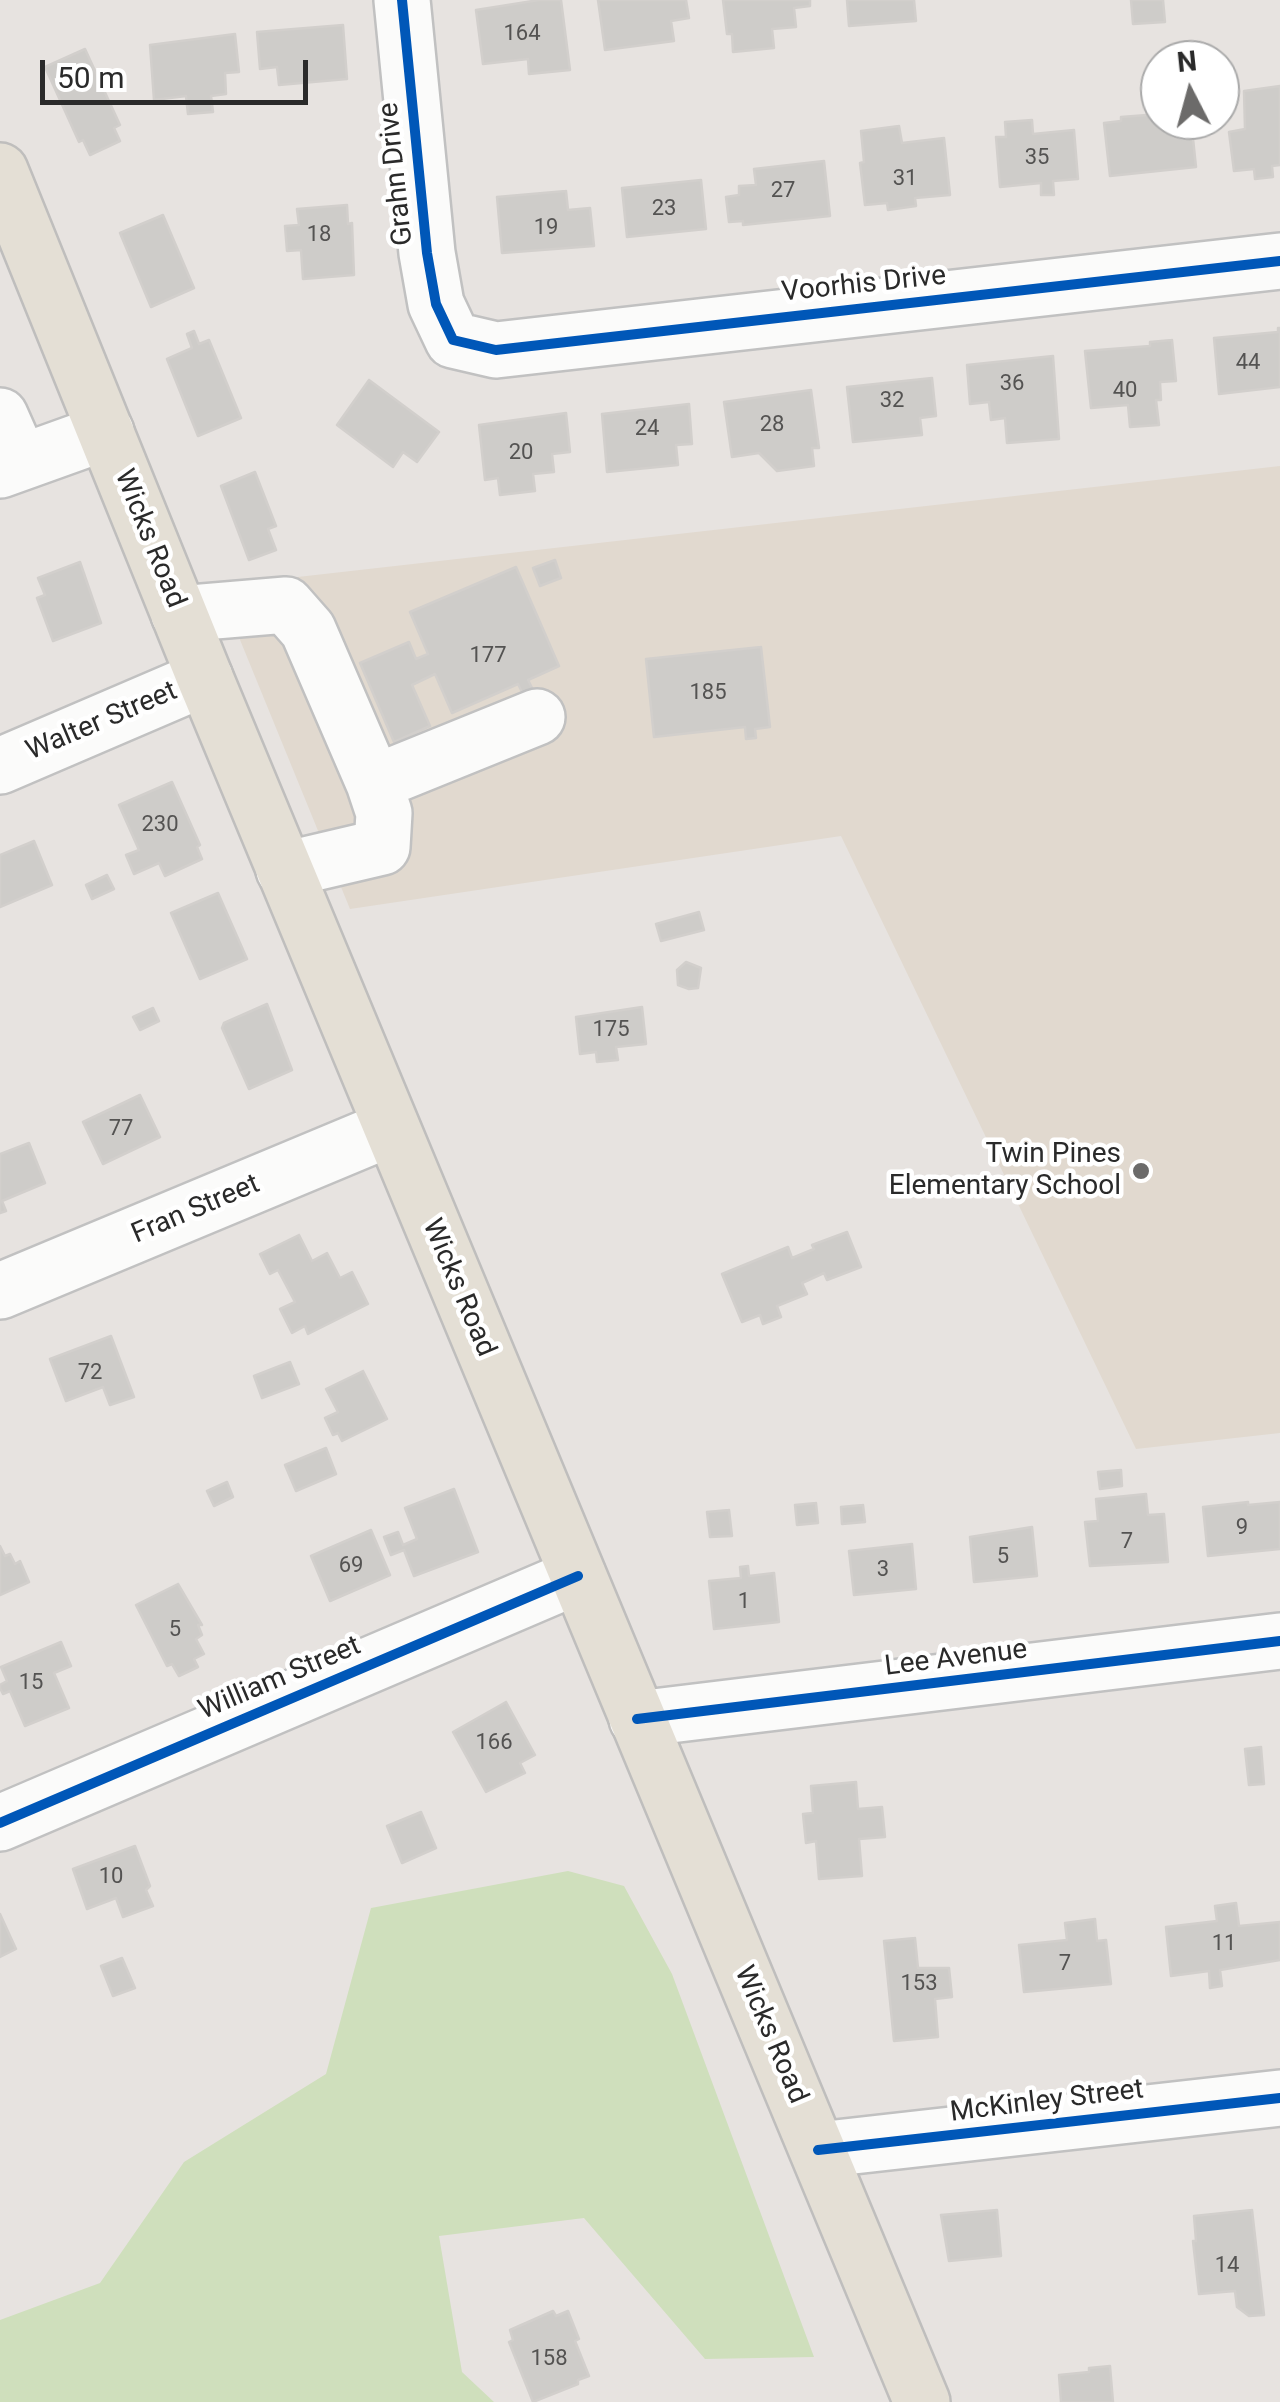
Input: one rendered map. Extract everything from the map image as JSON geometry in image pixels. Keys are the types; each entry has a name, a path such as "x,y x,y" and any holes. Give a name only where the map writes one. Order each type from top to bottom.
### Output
{"main road":[{"name":"Wicks Road","path":"0,171 284,870 922,2402"}],"street":[{"name":"Grahn Drive","path":"402,0 428,252 436,304 453,340"},
{"name":"Voorhis Drive","path":"453,340 496,350 1280,261"},
{"path":"7,449 106,432"},
{"path":"179,614 286,606 308,630 374,783 384,813 382,847 284,870"},
{"name":"Walter Street","path":"0,766 205,678"},
{"path":"374,783 537,717"},
{"name":"Fran Street","path":"0,1292 391,1128"},
{"name":"William Street","path":"0,1823 578,1576"},
{"name":"Lee Avenue","path":"637,1720 1280,1641"},
{"name":"McKinley Street","path":"818,2150 1280,2098"}],"shaded area":[{"name":"Twin Pines Elementary School","path":"1280,466 1280,1433 1136,1449 841,836 350,909 218,586"}],"green space":[{"path":"568,1871 624,1886 672,1974 814,2357 705,2359 584,2218 439,2236 462,2372 494,2402 0,2402 0,2320 100,2283 184,2162 326,2074 371,1908"}],"building":[{"path":"561,0 570,70 529,74 528,59 483,64 476,10"},
{"path":"598,0 686,0 689,18 671,21 674,41 605,50"},
{"path":"723,0 810,0 810,6 794,8 796,27 772,29 774,48 733,52"},
{"path":"847,0 914,0 916,21 849,26"},
{"path":"1131,0 1163,0 1165,22 1133,24"},
{"path":"343,25 347,79 279,85 277,67 260,69 257,32"},
{"path":"235,34 239,72 225,73 226,94 211,96 213,112 188,114 186,96 154,100 150,45"},
{"path":"85,49 120,125 114,128 120,141 90,155 83,140 79,142 45,67"},
{"path":"1280,86 1280,165 1272,166 1273,177 1255,179 1254,169 1234,171 1230,140 1240,140 1240,130 1245,129 1244,91"},
{"path":"1140,116 1140,140 1193,140 1196,167 1110,176 1104,123 1121,121 1121,117"},
{"path":"1032,120 1033,134 1074,130 1078,179 1053,181 1054,195 1041,195 1041,183 1000,187 996,137 1006,137 1005,122"},
{"path":"899,126 902,143 944,138 950,195 915,198 916,206 888,210 887,203 865,205 861,131"},
{"path":"824,161 830,216 743,225 743,221 729,222 726,197 739,195 739,186 756,185 754,169"},
{"path":"701,180 706,229 627,237 622,188"},
{"path":"566,191 568,210 590,208 594,246 502,253 497,197"},
{"path":"347,205 348,224 352,223 354,275 303,279 301,250 287,251 285,226 299,225 297,209"},
{"path":"163,215 194,288 151,307 120,233"},
{"path":"1278,328 1280,387 1219,394 1214,338 1278,332"},
{"path":"194,331 199,344 209,340 241,418 198,436 167,359 192,348 187,334"},
{"path":"1172,340 1176,381 1160,382 1161,400 1156,400 1159,425 1130,427 1128,405 1091,408 1085,351 1150,346 1150,342"},
{"path":"1053,356 1059,439 1007,443 1005,418 991,420 989,402 970,404 967,365"},
{"path":"932,378 936,416 920,418 922,435 853,442 847,387"},
{"path":"369,380 439,432 417,462 403,452 393,467 337,425"},
{"path":"811,390 819,448 812,448 814,466 777,471 759,453 732,457 724,402"},
{"path":"689,404 692,444 676,445 678,465 607,472 602,414"},
{"path":"566,413 570,452 552,454 554,472 533,474 535,491 500,495 498,478 485,480 479,425"},
{"path":"255,472 276,526 268,529 276,550 249,560 221,486"},
{"path":"555,560 561,578 540,586 533,568"},
{"path":"80,562 101,623 53,641 37,598 45,595 38,578"},
{"path":"516,567 559,666 528,680 535,694 525,698 518,684 452,713 435,674 412,685 430,726 394,742 360,663 409,642 416,659 428,654 410,612"},
{"path":"761,647 770,727 755,729 756,738 746,739 745,727 654,737 646,659"},
{"path":"172,782 200,845 197,847 202,859 165,876 159,863 134,874 126,855 139,850 119,805"},
{"path":"34,841 52,885 0,907 0,855"},
{"path":"107,875 114,889 92,899 86,885"},
{"path":"218,893 247,959 200,979 171,913"},
{"path":"699,912 704,930 661,941 656,924"},
{"path":"686,962 701,968 698,988 678,985 677,970"},
{"path":"267,1004 292,1070 249,1089 222,1028 224,1023"},
{"path":"642,1007 646,1044 616,1047 618,1060 597,1062 596,1052 580,1054 576,1017"},
{"path":"153,1008 159,1021 140,1030 133,1017"},
{"path":"140,1095 160,1137 103,1164 83,1122"},
{"path":"29,1143 45,1183 2,1201 6,1211 0,1213 0,1154"},
{"path":"847,1232 861,1267 827,1280 824,1273 802,1283 807,1294 777,1306 781,1317 763,1324 760,1315 742,1322 722,1274 788,1247 792,1258 814,1249 812,1245"},
{"path":"299,1235 312,1261 327,1253 340,1278 352,1272 368,1304 308,1334 305,1326 292,1333 280,1309 295,1302 278,1270 270,1274 260,1254"},
{"path":"111,1336 134,1397 110,1405 103,1387 66,1401 50,1359"},
{"path":"290,1362 299,1384 262,1398 254,1376"},
{"path":"363,1371 387,1419 342,1441 338,1433 333,1435 325,1418 338,1412 326,1389"},
{"path":"326,1448 336,1474 296,1491 285,1465"},
{"path":"1121,1470 1122,1486 1100,1489 1098,1472"},
{"path":"227,1482 233,1497 214,1506 207,1491"},
{"path":"454,1489 478,1552 414,1576 404,1550 391,1555 384,1537 398,1532 403,1545 417,1539 405,1508"},
{"path":"1146,1494 1148,1515 1164,1514 1168,1562 1090,1566 1085,1522 1098,1521 1096,1499"},
{"path":"1280,1502 1280,1549 1208,1556 1203,1507"},
{"path":"816,1503 818,1523 797,1525 795,1505"},
{"path":"863,1505 865,1522 842,1524 841,1507"},
{"path":"729,1510 732,1536 710,1537 707,1512"},
{"path":"1032,1527 1037,1576 974,1582 970,1537"},
{"path":"371,1530 390,1575 330,1601 311,1556"},
{"path":"912,1544 916,1589 854,1595 849,1551"},
{"path":"0,1546 15,1564 20,1561 29,1582 0,1595"},
{"path":"748,1566 749,1576 774,1573 779,1622 714,1629 709,1581 741,1578 740,1567"},
{"path":"178,1584 202,1625 198,1625 202,1635 196,1639 204,1654 194,1659 198,1667 179,1676 172,1664 167,1666 136,1605"},
{"path":"61,1642 71,1666 54,1673 69,1708 25,1726 10,1691 3,1694 0,1688 7,1681 1,1667"},
{"path":"506,1702 535,1755 520,1763 525,1773 486,1792 453,1732"},
{"path":"1261,1747 1264,1784 1249,1785 1245,1749"},
{"path":"856,1782 858,1809 882,1807 885,1837 859,1839 862,1876 819,1879 816,1841 806,1843 803,1814 813,1813 811,1786"},
{"path":"421,1812 436,1848 402,1863 387,1826"},
{"path":"135,1846 153,1906 123,1917 116,1898 87,1909 73,1869"},
{"path":"1236,1903 1239,1926 1280,1922 1280,1960 1220,1970 1222,1986 1210,1988 1209,1971 1171,1976 1166,1927 1217,1921 1215,1906"},
{"path":"0,1914 16,1949 0,1957"},
{"path":"1095,1919 1097,1941 1106,1940 1111,1984 1024,1992 1019,1945 1067,1940 1065,1923"},
{"path":"915,1938 918,1968 949,1968 952,1997 935,1999 938,2037 894,2041 884,1941"},
{"path":"122,1958 135,1988 113,1996 101,1966"},
{"path":"997,2210 1001,2256 949,2261 941,2215"},
{"path":"1252,2210 1264,2315 1249,2316 1237,2307 1235,2291 1199,2294 1193,2241 1194,2216"},
{"path":"553,2311 556,2316 568,2311 589,2376 533,2402 509,2342 513,2340 510,2330"},
{"path":"1110,2366 1113,2402 1061,2402 1059,2375"}],"cycle path":[{"path":"402,0 427,253 436,304 453,340 496,350 1280,261"},
{"path":"0,1823 578,1576"},
{"path":"637,1719 1280,1641"},
{"path":"818,2150 1280,2098"}],"place":[{"name":"Twin Pines Elementary School","path":"1141,1171"}]}
